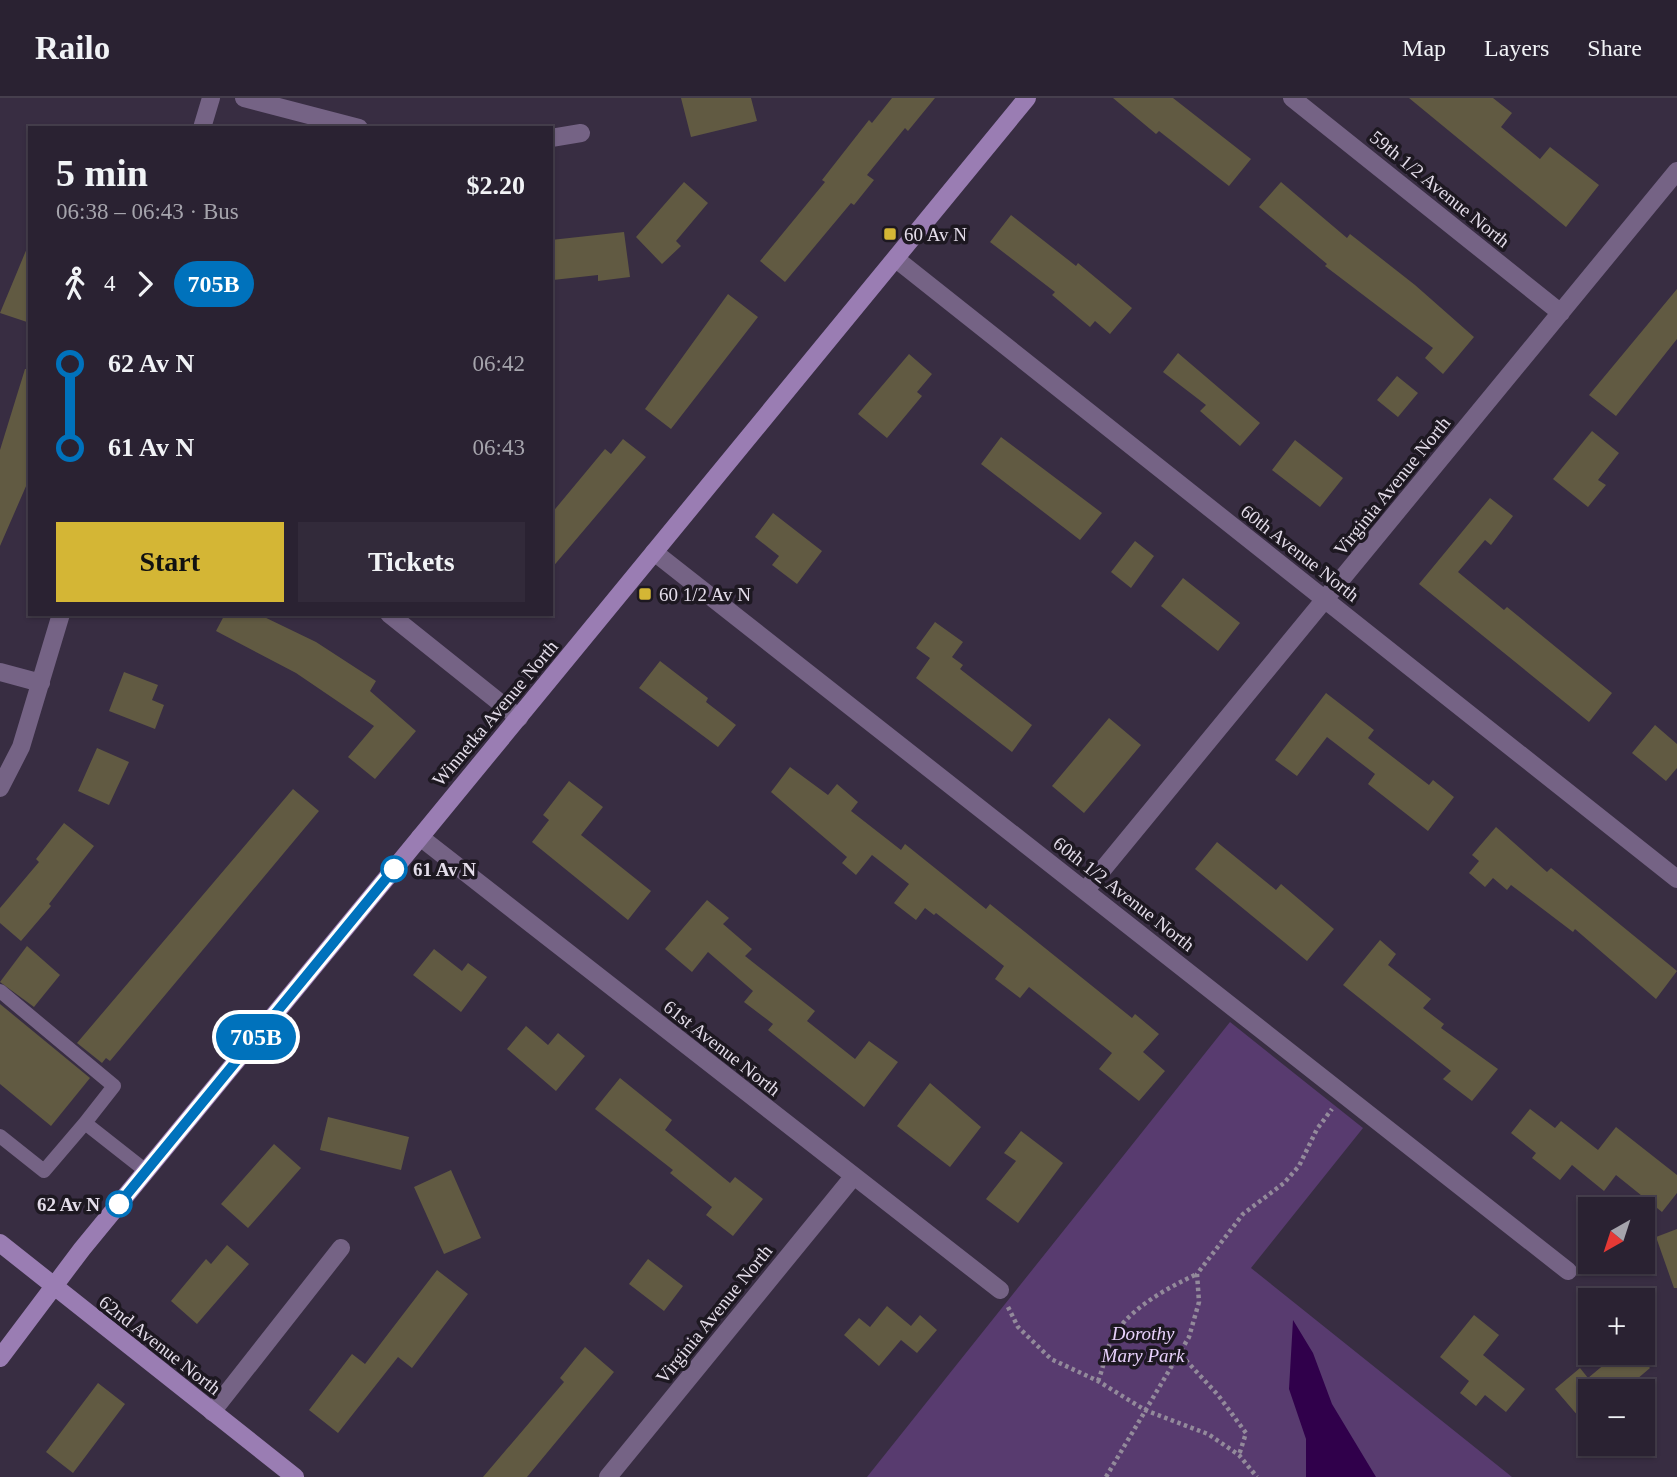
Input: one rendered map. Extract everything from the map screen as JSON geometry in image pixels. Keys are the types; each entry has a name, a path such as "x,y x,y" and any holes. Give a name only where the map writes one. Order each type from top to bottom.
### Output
{"street":[{"path":"203,126 211,98"},
{"path":"244,98 351,126"},
{"name":"Winnetka Avenue North","path":"0,1358 52,1287 146,1171 1027,98"},
{"name":"59th 1/2 Avenue North","path":"1292,98 1562,313"},
{"path":"553,138 581,133"},
{"name":"Virginia Avenue North","path":"1085,891 1677,171"},
{"name":"60th Avenue North","path":"896,259 1677,879"},
{"name":"60th 1/2 Avenue North","path":"654,552 1568,1271"},
{"path":"0,788 21,747 60,616"},
{"path":"392,616 519,718"},
{"path":"0,672 41,683"},
{"name":"61st Avenue North","path":"420,837 1000,1290"},
{"name":"Virginia Avenue North","path":"608,1477 853,1177"},
{"name":"62nd Avenue North","path":"0,1244 295,1477"},
{"path":"212,1412 341,1248"}],"lane":[{"path":"0,991 114,1086 44,1171 0,1136"},
{"path":"85,1123 146,1171"}],"path":[{"path":"1098,1381 1110,1343 1126,1321 1172,1286 1197,1274 1243,1214 1284,1183 1299,1166 1317,1129 1335,1106"},
{"path":"1105,1477 1181,1355 1196,1322 1199,1302 1197,1274"},
{"path":"1000,1290 1018,1328 1051,1359 1098,1381 1145,1410 1208,1434 1239,1455 1257,1477"},
{"path":"1181,1355 1218,1395 1245,1433 1239,1455"}],"green space":[{"name":"Dorothy Mary Park","path":"1230,1022 1363,1128 1251,1268 1512,1477 867,1477"}],"shaded area":[{"path":"1293,1320 1313,1353 1332,1404 1376,1477 1306,1477 1306,1439 1289,1389"}],"building":[{"path":"681,98 751,98 757,121 691,137"},
{"path":"892,98 935,98 908,131 905,128 867,175 874,180 854,205 851,203 785,282 760,261 825,182 822,180 869,120 872,123"},
{"path":"1113,98 1173,98 1251,159 1229,186 1159,131 1156,134"},
{"path":"1409,98 1493,98 1512,113 1501,127 1540,159 1550,147 1599,185 1566,227"},
{"path":"684,182 708,203 676,241 681,246 662,264 636,237"},
{"path":"1281,182 1347,238 1350,234 1415,285 1474,337 1443,374 1425,358 1433,348 1325,266 1327,264 1259,207"},
{"path":"1011,215 1076,266 1078,263 1132,308 1110,334 1095,321 1090,327 1052,295 1055,292 990,242"},
{"path":"624,232 630,277 598,281 598,275 553,280 553,240"},
{"path":"28,246 28,322 0,313"},
{"path":"1677,289 1677,339 1616,416 1589,395"},
{"path":"728,294 758,317 671,429 645,409"},
{"path":"1178,353 1260,423 1240,446 1200,411 1206,405 1163,372"},
{"path":"909,354 932,374 917,392 922,396 887,438 858,414"},
{"path":"25,369 28,369 28,482 0,546 0,450"},
{"path":"1397,376 1418,393 1398,417 1377,400"},
{"path":"1592,431 1619,453 1598,480 1606,485 1588,507 1553,479"},
{"path":"1001,437 1102,513 1080,540 981,464"},
{"path":"623,439 646,457 553,567 553,512 605,449 611,454"},
{"path":"1295,440 1343,478 1320,507 1272,470"},
{"path":"1490,498 1513,516 1491,545 1485,540 1458,572 1504,610 1507,607 1612,693 1589,722 1419,584"},
{"path":"773,513 822,551 797,584 772,565 779,556 755,537"},
{"path":"1135,541 1154,556 1131,588 1111,572"},
{"path":"1183,578 1240,623 1218,651 1161,606"},
{"path":"224,616 262,616 316,642 376,681 370,691 416,731 375,779 348,757 374,726 296,673 216,631"},
{"path":"935,622 963,642 952,657 963,665 960,669 1032,725 1012,752 916,678 930,658 916,648"},
{"path":"660,661 708,698 706,702 736,725 718,747 639,688"},
{"path":"124,672 158,685 152,700 164,705 155,729 109,711"},
{"path":"1326,693 1374,730 1368,738 1429,785 1433,780 1454,797 1428,831 1368,784 1375,774 1327,737 1297,776 1275,760"},
{"path":"1109,718 1141,745 1084,813 1052,786"},
{"path":"1655,725 1677,744 1677,768 1666,781 1632,753"},
{"path":"97,748 129,762 109,805 78,791"},
{"path":"790,767 828,795 837,784 858,802 851,811 901,850 905,844 986,909 990,904 1132,1018 1135,1014 1159,1034 1143,1052 1165,1071 1139,1101 1099,1069 1112,1053 1029,987 1020,998 995,979 1004,966 936,913 934,915 925,908 916,920 894,903 909,884 872,855 856,875 842,863 847,857 771,792"},
{"path":"569,781 603,807 581,835 651,891 628,920 532,842 549,820 543,815"},
{"path":"293,789 319,811 110,1061 106,1058 102,1063 77,1043"},
{"path":"64,823 94,846 49,904 51,906 21,941 0,923 0,908 39,862 36,859"},
{"path":"1496,827 1547,872 1551,868 1677,971 1656,999 1575,929 1573,932 1511,885 1507,890 1493,878 1485,887 1469,873 1479,861 1472,855"},
{"path":"1217,842 1276,890 1281,884 1334,929 1307,961 1195,869"},
{"path":"707,900 729,918 723,924 752,949 745,956 815,1011 807,1021 855,1059 869,1041 898,1062 864,1107 768,1030 773,1024 744,1002 753,991 708,952 692,972 665,949"},
{"path":"1380,940 1396,954 1388,965 1431,999 1423,1008 1444,1024 1441,1028 1498,1069 1472,1101 1443,1079 1451,1071 1343,985"},
{"path":"27,946 60,975 34,1007 0,982"},
{"path":"434,949 462,971 468,963 487,977 461,1012 413,975"},
{"path":"0,1004 90,1078 51,1126 0,1084"},
{"path":"526,1026 548,1045 558,1033 585,1056 556,1091 507,1049"},
{"path":"620,1078 672,1120 665,1130 730,1183 735,1177 763,1199 733,1236 706,1215 712,1207 670,1173 673,1170 595,1109"},
{"path":"930,1083 981,1127 950,1167 897,1126"},
{"path":"1530,1109 1555,1128 1561,1121 1598,1150 1616,1127 1677,1175 1677,1193 1662,1212 1656,1207 1656,1197 1643,1197 1616,1175 1604,1191 1572,1165 1560,1180 1532,1158 1536,1153 1511,1133"},
{"path":"328,1117 409,1137 401,1170 320,1150"},
{"path":"1021,1131 1063,1163 1018,1223 986,1199 1016,1161 1004,1153"},
{"path":"274,1144 301,1168 248,1228 221,1204"},
{"path":"451,1170 481,1238 444,1254 414,1187"},
{"path":"1677,1229 1677,1288 1674,1288 1656,1237"},
{"path":"227,1245 249,1264 197,1324 171,1301 206,1259 211,1264"},
{"path":"648,1259 683,1286 664,1311 629,1284"},
{"path":"437,1270 468,1294 412,1368 398,1357 338,1433 309,1410 352,1354 365,1364"},
{"path":"887,1306 911,1326 920,1315 937,1330 917,1353 901,1340 879,1366 844,1335 859,1318 870,1327"},
{"path":"1474,1315 1499,1335 1483,1355 1525,1389 1506,1412 1485,1395 1476,1406 1460,1393 1469,1381 1440,1357"},
{"path":"585,1347 614,1372 527,1477 483,1477 564,1382 560,1378"},
{"path":"1604,1365 1647,1365 1650,1368 1637,1379 1578,1379 1578,1416 1555,1389 1580,1368 1588,1378"},
{"path":"98,1383 125,1404 73,1473 46,1452"}],"bus line":[{"name":"705B","path":"119,1204 394,869"}],"place":[{"name":"60 Av N","path":"890,234"},
{"name":"60 1/2 Av N","path":"645,594"},
{"name":"61 Av N","path":"394,869"},
{"name":"62 Av N","path":"119,1204"}]}
